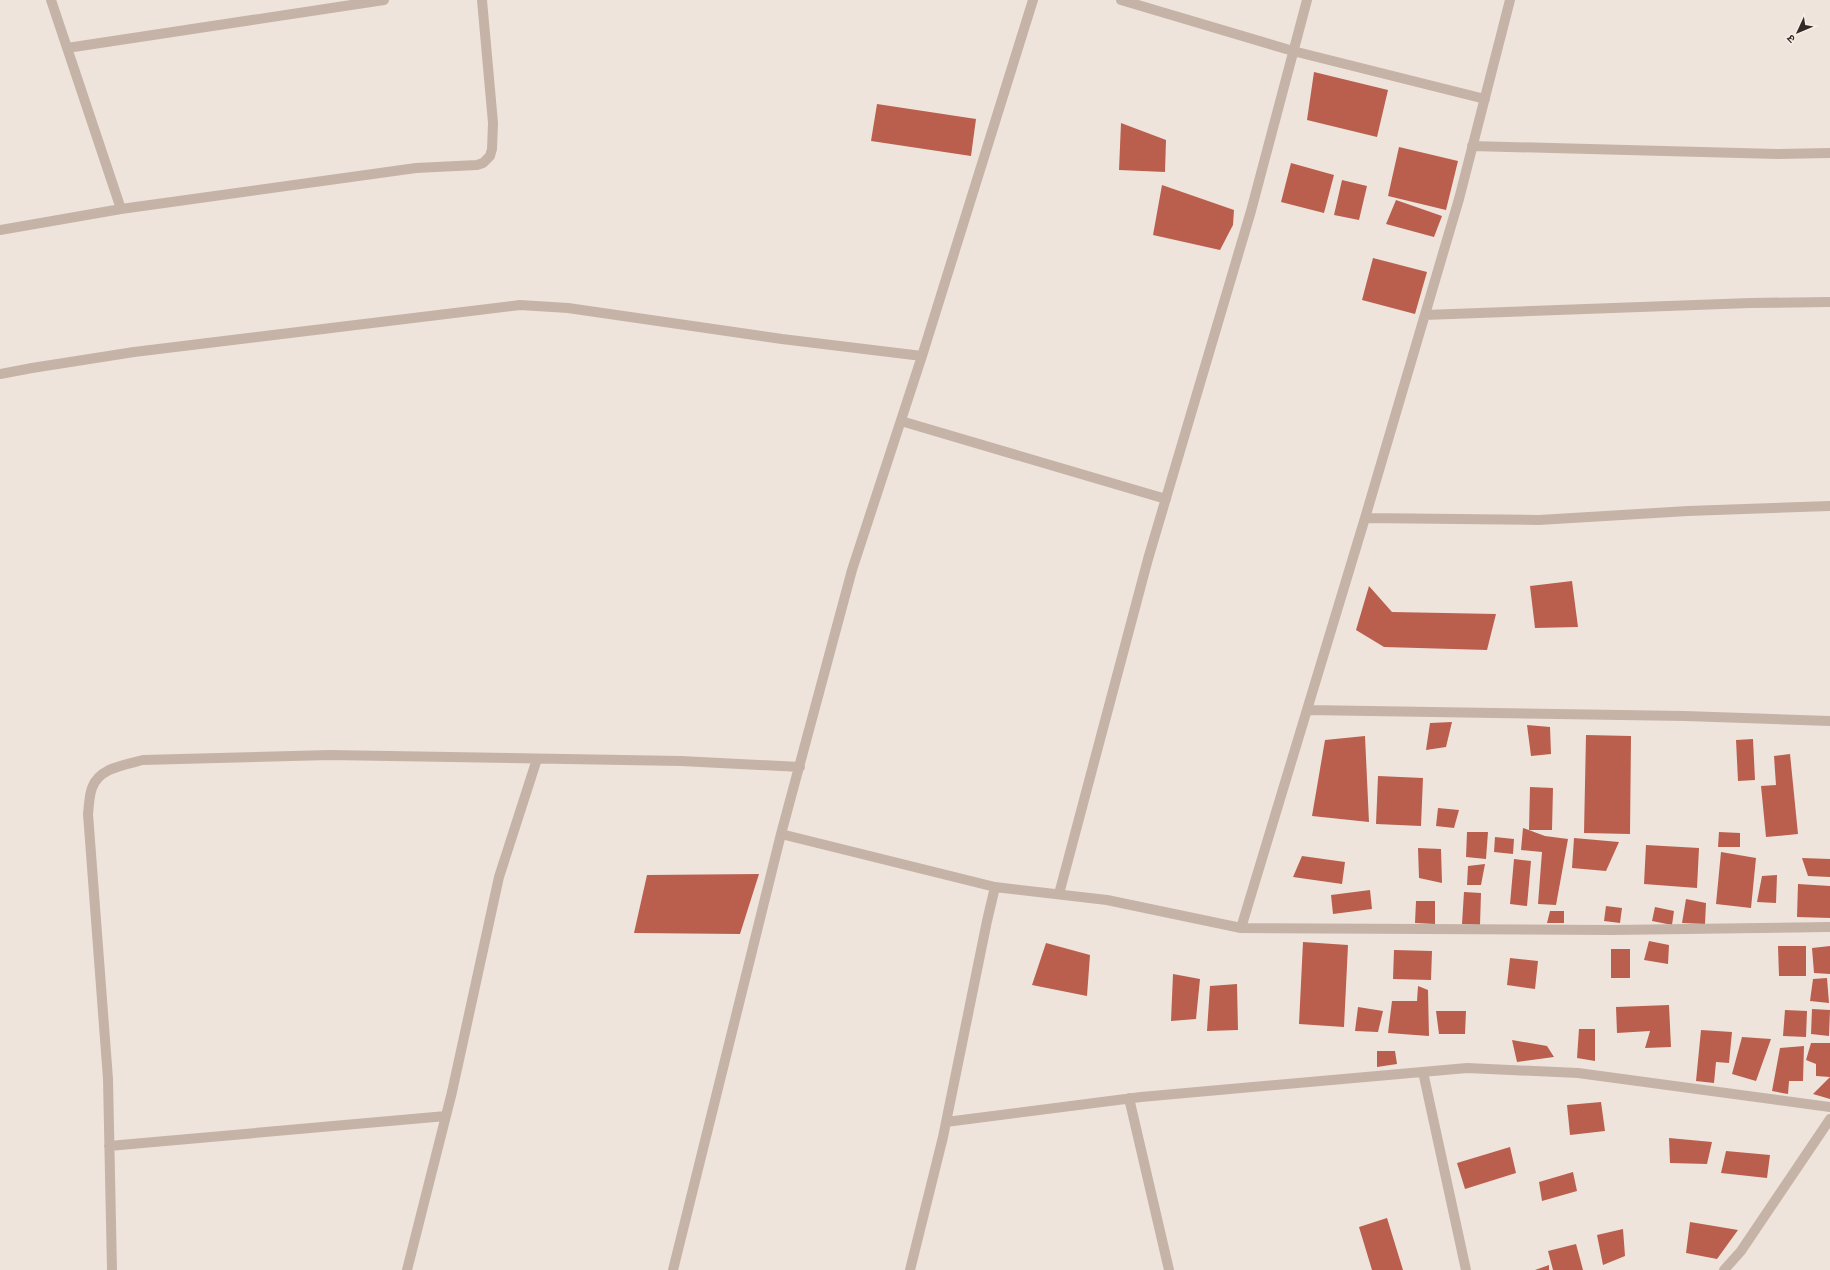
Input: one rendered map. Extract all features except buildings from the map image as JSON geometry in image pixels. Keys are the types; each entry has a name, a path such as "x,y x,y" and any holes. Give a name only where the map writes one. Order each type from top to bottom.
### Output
{"street":[{"path":"51,0 121,209"},
{"path":"67,48 366,1 384,0"},
{"path":"0,230 121,209 416,168 477,165 483,163 490,156 492,149 493,123 482,0"},
{"path":"673,1270 782,834 852,570 922,356 1033,0"},
{"path":"1121,0 1294,51 1485,99"},
{"path":"1059,894 1146,566 1251,211 1307,0"},
{"path":"1241,928 1308,710 1425,315 1485,99 1510,0"},
{"path":"1472,146 1777,154 1830,153"},
{"path":"1425,315 1750,303 1830,302"},
{"path":"0,374 134,352 520,305 568,308 782,339 922,356"},
{"path":"901,422 1166,499"},
{"path":"1365,518 1539,520 1688,511 1830,506"},
{"path":"1308,710 1685,716 1830,720"},
{"path":"112,1270 108,1079 88,814 92,788 99,775 115,768 143,760 330,755 681,761 800,767"},
{"path":"407,1270 446,1116 499,877 537,759"},
{"path":"782,834 995,888 1107,900 1241,928 1612,930 1830,928"},
{"path":"910,1270 946,1122 995,888"},
{"path":"946,1122 1130,1098 1467,1068 1578,1073 1830,1107"},
{"path":"1423,1072 1466,1270"},
{"path":"1130,1098 1169,1270"},
{"path":"109,1146 446,1116"},
{"path":"1724,1270 1741,1251 1830,1119"}]}
